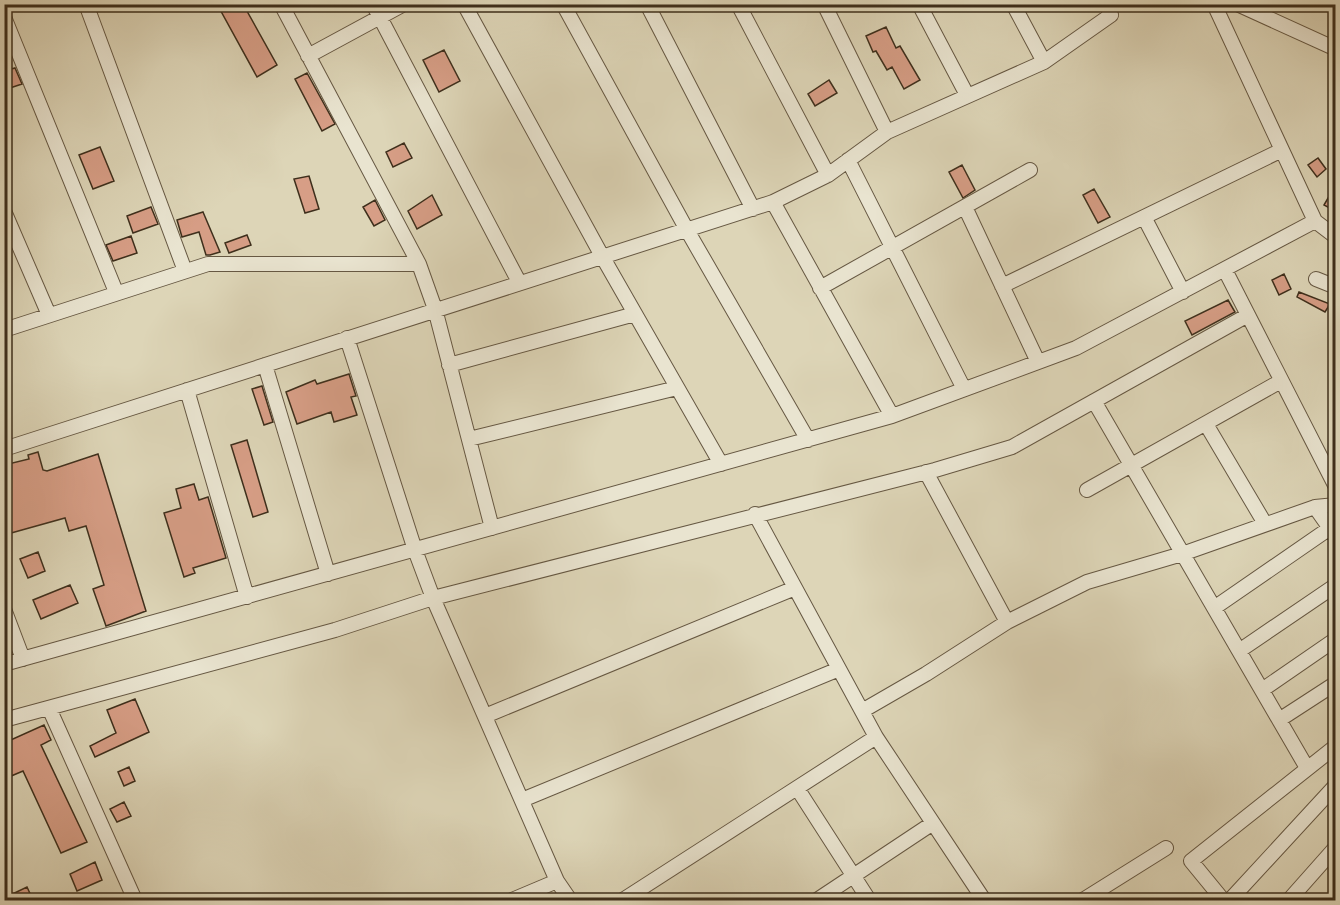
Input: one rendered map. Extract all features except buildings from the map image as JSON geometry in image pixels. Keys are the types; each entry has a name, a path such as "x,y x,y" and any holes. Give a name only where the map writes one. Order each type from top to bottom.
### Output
{"street":[{"path":"86,4 185,271"},
{"path":"281,4 419,264 435,309 492,528"},
{"path":"373,4 519,282"},
{"path":"308,56 404,4"},
{"path":"464,4 602,256 721,464"},
{"path":"563,4 687,230 808,440"},
{"path":"647,4 753,209"},
{"path":"738,4 828,175"},
{"path":"824,4 887,132"},
{"path":"919,4 967,95"},
{"path":"1013,4 1044,62"},
{"path":"4,448 773,202 828,175 887,132 1044,62 1111,15 1106,4"},
{"path":"1214,4 1315,221 1335,237"},
{"path":"1237,4 1335,49"},
{"path":"4,17 116,292"},
{"path":"1002,286 1282,150"},
{"path":"848,160 964,389"},
{"path":"820,288 1030,170"},
{"path":"773,202 891,416"},
{"path":"965,207 1038,362"},
{"path":"4,212 49,315"},
{"path":"1144,217 1183,292"},
{"path":"4,664 891,416 1076,348 1315,221"},
{"path":"4,330 207,264 419,264"},
{"path":"1225,270 1335,487"},
{"path":"1316,279 1335,287"},
{"path":"449,365 635,314"},
{"path":"4,720 335,630 433,598 926,472 1012,447 1248,315"},
{"path":"347,338 415,550 433,598 557,881 570,900"},
{"path":"265,365 328,574"},
{"path":"1087,490 1281,381"},
{"path":"469,439 677,388"},
{"path":"187,390 247,597"},
{"path":"1094,401 1307,768"},
{"path":"1206,424 1264,522"},
{"path":"926,472 1007,622"},
{"path":"862,711 926,674 1007,622 1087,582 1182,554 1264,522 1315,507 1335,505"},
{"path":"1214,608 1333,533 1315,507"},
{"path":"755,514 876,737 984,900"},
{"path":"1239,651 1335,585"},
{"path":"485,716 795,588"},
{"path":"4,609 22,658"},
{"path":"1262,690 1335,639"},
{"path":"522,800 839,669"},
{"path":"1280,720 1335,683"},
{"path":"49,708 135,900"},
{"path":"623,900 876,737"},
{"path":"1223,900 1191,861 1335,746"},
{"path":"1230,900 1335,785"},
{"path":"797,788 868,900"},
{"path":"817,900 933,823"},
{"path":"1289,900 1335,847"},
{"path":"1083,900 1166,848"},
{"path":"512,900 557,881"}]}
